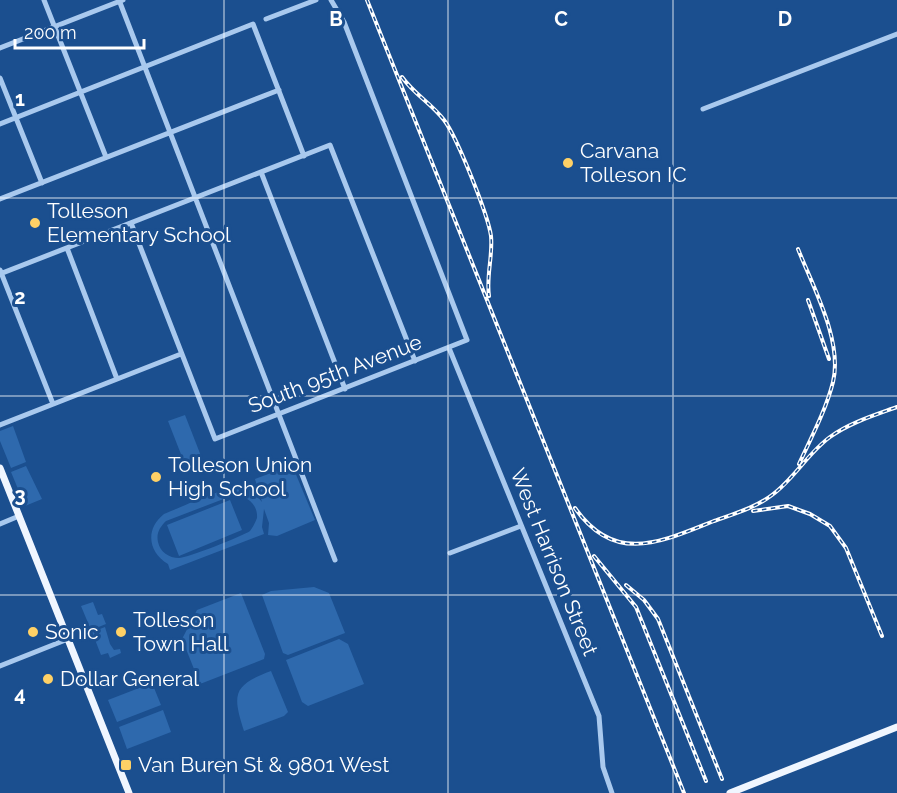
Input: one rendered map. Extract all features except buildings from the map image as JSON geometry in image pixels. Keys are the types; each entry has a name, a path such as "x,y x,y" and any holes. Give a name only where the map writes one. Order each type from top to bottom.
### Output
{"main road":[{"path":"0,468 129,793"},
{"path":"730,793 897,727"}],"street":[{"path":"44,0 106,158"},
{"path":"266,19 316,0"},
{"name":"South 95th Avenue","path":"182,354 215,439 467,340 344,22 331,0"},
{"path":"0,48 120,1 335,560"},
{"path":"0,124 253,24 304,156"},
{"path":"703,109 897,34"},
{"path":"0,78 42,183"},
{"path":"0,199 279,90"},
{"path":"52,404 0,272 330,145 415,361"},
{"path":"261,172 345,389"},
{"path":"0,425 182,354 131,223"},
{"path":"67,248 117,379"},
{"name":"West Harrison Street","path":"449,348 599,716 603,767 612,793"},
{"path":"0,524 19,516"},
{"path":"450,553 520,526"},
{"path":"0,666 68,639"}],"shaded area":[{"path":"185,415 201,456 184,462 168,421"},
{"path":"13,426 26,462 11,468 0,441 0,431"},
{"path":"292,465 315,520 277,536 268,535 269,523 264,509 262,527 264,534 170,570 168,564 156,553 151,540 158,520 164,514 192,502 236,488 249,490 262,502 255,479","holes":["234,495 251,502 256,509 257,518 250,531 184,557 172,557 161,549 158,533 166,521"]},
{"path":"26,466 42,499 25,506 11,472"},
{"path":"230,500 242,530 179,556 167,525"},
{"path":"314,587 329,593 345,633 288,655 283,653 262,595 271,591"},
{"path":"241,593 265,654 264,659 200,684 182,639 197,610"},
{"path":"93,602 98,615 102,614 106,624 91,630 81,606"},
{"path":"105,627 110,644 114,650 120,649 121,653 110,658 108,653 101,655 92,632"},
{"path":"339,639 348,644 364,684 308,706 302,702 286,660"},
{"path":"271,671 288,712 284,716 244,731 238,708 239,692 249,681"},
{"path":"152,683 161,705 117,722 108,700"},
{"path":"163,710 171,732 127,749 119,727"}],"railway":[{"path":"367,0 684,793"},
{"path":"402,77 444,120 471,176 491,236 489,296"},
{"path":"798,249 825,314 834,349 835,366 833,382 826,403 799,464"},
{"path":"808,300 829,359"},
{"path":"575,508 590,526 606,537 623,543 640,544 676,536 765,500 780,489 815,451 837,432 897,407"},
{"path":"753,511 788,506 810,514 830,526 846,548 882,636"},
{"path":"594,556 636,607 706,781"},
{"path":"626,585 644,600 658,619 722,779"}],"place":[{"name":"Carvana Tolleson IC","path":"568,163"},
{"name":"Tolleson Elementary School","path":"35,223"},
{"name":"Tolleson Union High School","path":"156,477"},
{"name":"Sonic","path":"33,632"},
{"name":"Tolleson Town Hall","path":"121,632"},
{"name":"Dollar General","path":"48,679"},
{"name":"Van Buren St & 9801 West","path":"126,765"}]}
